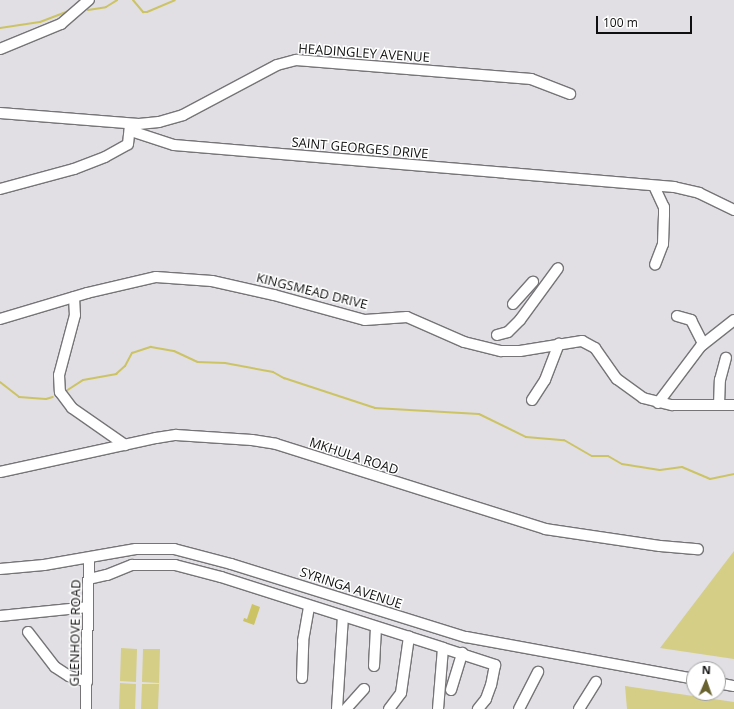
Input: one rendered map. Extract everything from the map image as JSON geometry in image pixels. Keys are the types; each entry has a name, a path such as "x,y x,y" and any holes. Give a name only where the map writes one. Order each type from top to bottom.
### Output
{"street":[{"path":"0,49 61,24 89,0"},
{"name":"HEADINGLEY AVENUE","path":"0,113 130,127 159,122 183,115 276,66 296,60 531,79 570,94"},
{"path":"0,189 74,169 105,157 128,144 130,127"},
{"name":"SAINT GEORGES DRIVE","path":"130,127 174,145 690,190 734,210"},
{"path":"654,186 664,207 663,244 655,265"},
{"path":"498,335 508,332 520,320 558,268"},
{"name":"KINGSMEAD DRIVE","path":"0,319 74,297 156,277 180,278 248,288 365,320 407,317 464,342 501,351 520,351 576,340 588,342 598,351 617,379 642,398 658,403 679,406 734,405"},
{"path":"513,304 533,282"},
{"path":"74,297 75,315 59,375 60,392 72,408 125,445"},
{"path":"677,316 691,320 703,344"},
{"path":"658,403 703,344 734,320"},
{"path":"532,400 545,380 559,344"},
{"path":"719,405 720,380 726,358"},
{"path":"642,398 655,397 668,388"},
{"path":"668,388 668,399 679,406"},
{"name":"MKHULA ROAD","path":"0,472 176,435 269,442 545,529 660,546 698,549"},
{"name":"SYRINGA AVENUE","path":"0,568 88,558 151,548 185,551 473,639 686,678"},
{"name":"GLENHOVE ROAD","path":"86,709 89,578 88,558"},
{"path":"89,578 107,575 132,565 176,566 221,577 309,607 492,663 496,668 486,699 478,709"},
{"path":"0,616 88,607"},
{"path":"302,678 303,641 309,607"},
{"path":"337,709 343,617"},
{"path":"374,666 376,627"},
{"path":"28,632 55,667 69,676 87,682"},
{"path":"389,709 401,693 409,637"},
{"path":"438,709 443,648"},
{"path":"452,690 462,653"},
{"path":"519,709 538,672"},
{"path":"579,709 596,682"},
{"path":"346,709 364,689"}],"shaded area":[{"path":"734,551 734,659 660,648"},
{"path":"252,604 260,607 254,625 243,621 244,618 247,619"},
{"path":"121,648 137,649 136,682 120,681"},
{"path":"143,649 160,649 159,683 142,682"},
{"path":"120,683 136,684 135,709 119,709"},
{"path":"142,684 159,684 158,709 141,709"},
{"path":"625,686 686,695 686,701 734,702 734,709 627,709"}],"waterway":[{"path":"88,10 106,7 117,0"},
{"path":"133,0 143,12 147,12 175,0"},
{"path":"0,28 40,22 68,11"},
{"path":"66,391 83,380 116,374 125,366 132,353 151,347 174,351 198,362 225,363 273,372 284,378 375,408 479,414 526,437 564,440 592,456 608,456 622,464 660,470 682,467 710,479 734,474"},
{"path":"0,382 19,397 46,399 53,397"}]}
